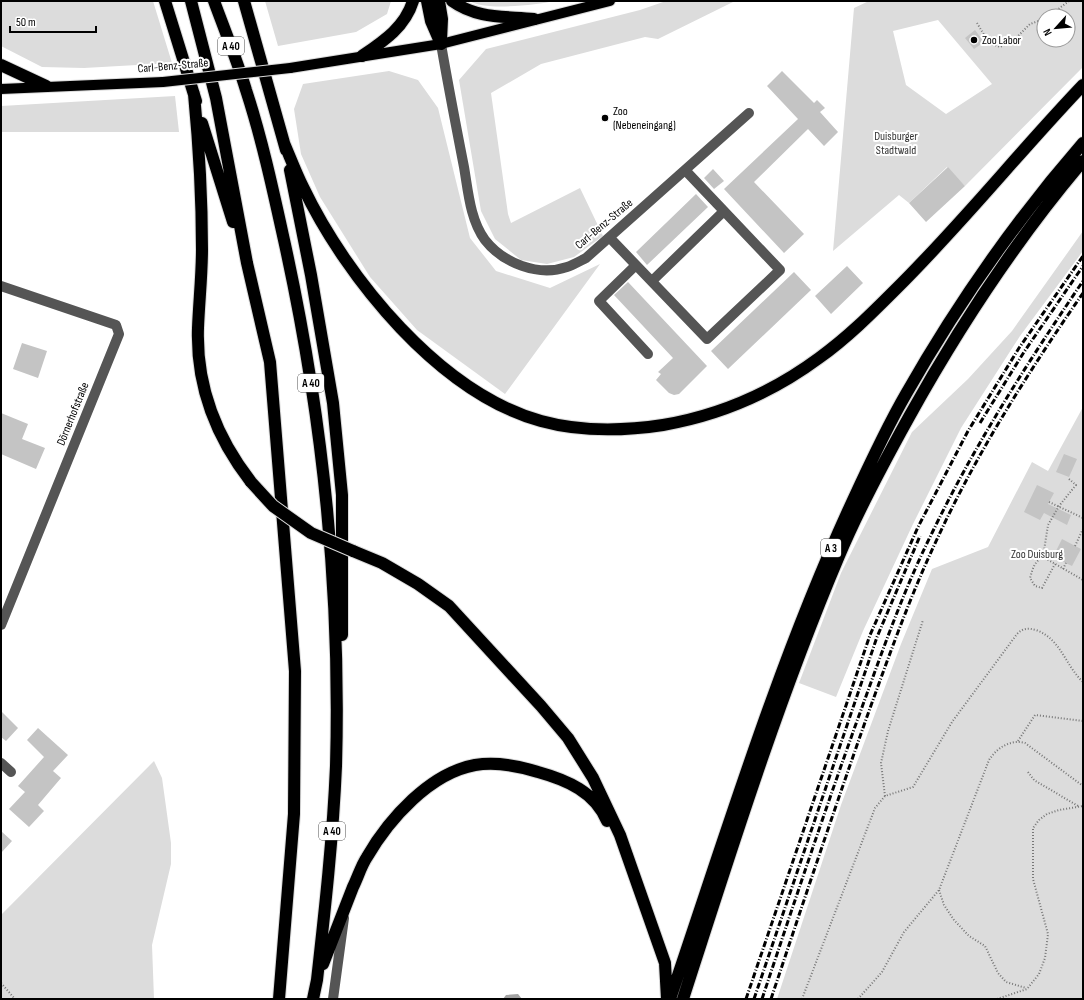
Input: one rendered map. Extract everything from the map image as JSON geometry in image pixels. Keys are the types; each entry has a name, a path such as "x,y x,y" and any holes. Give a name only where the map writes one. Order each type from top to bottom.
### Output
{"highway":[{"path":"165,1 194,94 219,182 247,264"},
{"name":"A 40","path":"190,1 216,98 247,264 270,362 295,671 294,814 279,999"},
{"name":"A 40","path":"214,1 247,91 272,186 297,297 316,415 332,559 336,681 336,766 330,853 317,980 313,999"},
{"path":"244,1 284,143 312,283 334,411 342,495 343,629 336,681"},
{"path":"362,56 392,34 405,20 414,1"},
{"path":"427,1 431,20 441,44"},
{"path":"439,1 442,19 441,44"},
{"path":"452,1 475,14 534,19"},
{"path":"1,65 46,86"},
{"path":"284,143 302,187 319,217 363,284 384,311 453,375 489,399 534,419 573,427 621,429 687,420 728,408 754,398 776,386 820,357 864,321 936,250 1054,115 1083,85"},
{"path":"194,94 200,171 202,250 198,330 199,365 206,398 218,432 234,460 251,482 273,506 311,534 353,551 382,560 449,606 541,706 568,738 594,778 613,818 627,863"},
{"name":"A 3","path":"670,999 768,709 830,550 870,464 906,394 958,311 999,250 1083,143"},
{"name":"A 3","path":"683,999 720,882 776,718 840,554 879,472 962,326 1012,254 1083,161"},
{"path":"317,980 366,857 393,820 416,797 438,780 452,772 476,765 496,764 514,766 554,776 583,791 594,800 604,814 635,881 664,963 667,999"}],"main road":[{"name":"Carl-Benz-Straße","path":"1,89 163,82 290,68 441,44 534,19 610,1"}],"street":[{"name":"Carl-Benz-Straße","path":"441,44 473,215 485,239 499,254 525,268 547,271 566,267 586,258 749,113"},
{"path":"610,238 707,338 780,270 685,170"},
{"path":"652,281 724,211"},
{"path":"636,265 599,301 648,354"},
{"name":"Dörnerhofstraße","path":"1,286 116,325 119,334 1,625"},
{"path":"1,763 11,772"},
{"path":"333,999 346,906"}],"path":[{"path":"1060,8 1069,1"},
{"path":"977,23 989,43 1000,47 1013,41 1030,24 1036,22"},
{"path":"1043,557 1048,525 1059,506 1076,485 1069,478"},
{"path":"1049,502 1083,518"},
{"path":"1075,546 1083,529"},
{"path":"1043,557 1083,580"},
{"path":"1043,557 1036,561 1030,578 1035,586 1042,588 1055,564"},
{"path":"1063,569 1066,563"},
{"path":"885,796 881,763 888,731 923,620"},
{"path":"802,999 875,808 885,796 913,787 952,722 1022,630 1029,628 1046,634 1054,640 1075,675 1083,682"},
{"path":"858,999 882,972 904,932 939,890 989,760 994,752 1008,743 1018,740 1035,715 1083,721"},
{"path":"1018,740 1025,743 1083,786"},
{"path":"1028,772 1034,780 1079,806"},
{"path":"997,999 1027,989 1039,974 1045,958 1048,934 1033,879 1033,828 1046,814 1083,806"},
{"path":"939,890 944,905 954,920 969,936 985,946 998,973 1006,982 1027,989"},
{"path":"1,983 15,999"}],"green space":[{"path":"1,1 153,1 172,63 84,68 42,67 1,46"},
{"path":"265,1 391,1 387,14 356,32 278,46"},
{"path":"470,1 554,1 511,6 487,6"},
{"path":"666,1 735,1 658,39 645,37 541,64 491,93 508,214 511,223 580,188 603,236 574,257 547,264 521,260 495,239 481,211 459,80 486,49 640,10"},
{"name":"Duisburger Stadtwald","path":"869,1 1083,1 1083,67 965,186 947,167 909,203 899,195 833,251 854,8","holes":["938,20 992,84 946,114 906,85 893,31"]},
{"path":"389,71 418,80 438,108 470,238 496,271 550,288 600,264 505,394 417,330 370,277 320,197 301,154 294,109 303,84"},
{"path":"175,96 179,132 1,132 1,106"},
{"path":"1083,231 1083,251 1020,336 961,428 913,524 863,631 836,697 799,683 841,573 912,432 968,379 1012,331"},
{"name":"Zoo Duisburg","path":"1083,407 1083,999 777,999 841,805 901,644 932,569 988,547 1032,462 1048,471"},
{"path":"154,761 162,778 171,843 171,864 152,945 154,999 2,999 1,915"}],"shaded area":[{"path":"518,994 522,999 503,999 506,995"}],"building":[{"name":"Zoo Labor","path":"975,30 984,42 974,49 965,38"},
{"path":"782,71 814,103 817,100 825,108 820,112 838,132 824,146 808,129 754,182 804,234 784,253 724,189 798,119 767,86"},
{"path":"948,167 965,186 926,222 909,203"},
{"path":"713,169 724,181 714,189 704,178"},
{"path":"696,194 708,207 647,265 636,252"},
{"path":"847,266 863,283 831,314 815,296"},
{"path":"794,272 811,290 728,369 711,351"},
{"path":"628,282 707,366 679,394 674,395 669,393 656,380 661,374 658,372 673,358 614,295"},
{"path":"22,343 47,351 38,378 13,369"},
{"path":"1,413 28,424 22,439 45,448 36,469 1,454"},
{"path":"1064,454 1077,459 1069,477 1056,472"},
{"path":"1037,485 1054,493 1048,504 1071,515 1067,525 1044,513 1040,520 1024,512"},
{"path":"1062,539 1081,549 1072,566 1053,557"},
{"path":"1,711 18,728 6,741 1,737"},
{"path":"38,728 68,755 53,771 61,778 38,805 44,811 29,827 9,809 25,792 18,786 44,757 27,740"},
{"path":"1,831 12,841 1,853"}],"railway":[{"path":"746,999 870,635 918,527 968,431 1019,348 1083,256"},
{"path":"980,423 1024,352 1083,266"},
{"path":"762,999 857,721 892,626 921,556 966,467 984,436 1022,373 1083,281"},
{"path":"771,999 869,711 901,624 928,558 970,474 1005,412 1083,293"},
{"path":"754,999 877,637 920,536"}],"place":[{"name":"Zoo Labor","path":"974,40"},
{"name":"Zoo (Nebeneingang)","path":"605,118"}]}
